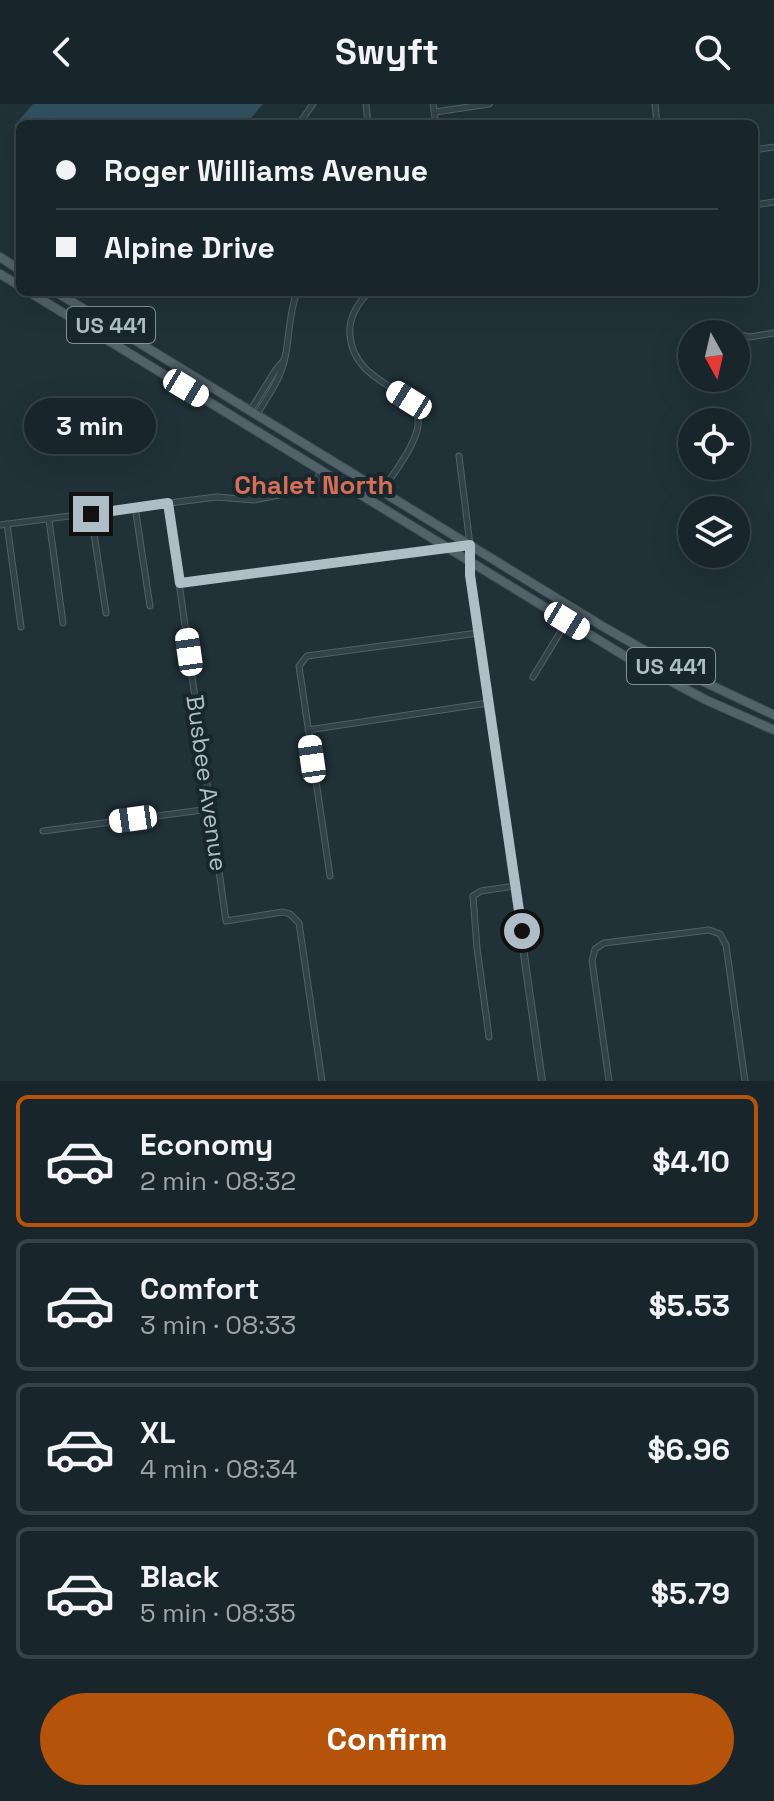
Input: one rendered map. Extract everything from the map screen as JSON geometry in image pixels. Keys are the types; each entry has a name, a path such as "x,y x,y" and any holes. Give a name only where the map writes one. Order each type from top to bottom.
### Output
{"main road":[{"name":"US 441","path":"36,296 567,621 677,685 774,730"},
{"name":"US 441","path":"62,296 574,610 683,672 774,715"},
{"path":"140,360 147,348"},
{"path":"356,492 374,495 382,491"},
{"path":"567,621 574,610"},
{"path":"677,685 683,672"}],"street":[{"path":"433,104 436,120"},
{"path":"435,112 489,104"},
{"path":"254,413 281,374 296,296"},
{"path":"365,296 351,319 349,334 353,355 378,381 409,400 418,419 417,433 382,491"},
{"path":"750,337 774,333"},
{"path":"459,456 478,633 542,1081"},
{"path":"21,627 3,525 216,497 254,500 299,491 314,483 322,471"},
{"name":"Busbee Avenue","path":"168,503 226,921 283,912 299,923 322,1081"},
{"path":"135,507 150,606"},
{"path":"91,514 106,613"},
{"path":"49,520 63,623"},
{"path":"180,583 470,545"},
{"path":"533,677 567,621"},
{"path":"330,876 299,666 307,656 478,633"},
{"path":"308,730 488,703"},
{"path":"43,831 210,809"},
{"path":"489,1037 473,896 481,891 515,886"},
{"path":"609,1081 592,961 595,949 604,943 709,930 720,934 726,945 745,1081"}],"water":[{"path":"33,104 263,104 249,120 19,120"}],"district":[{"name":"Chalet North","path":"314,485"}],"route":[{"path":"91,514 168,503 180,583 470,545 470,575 522,931"}]}
